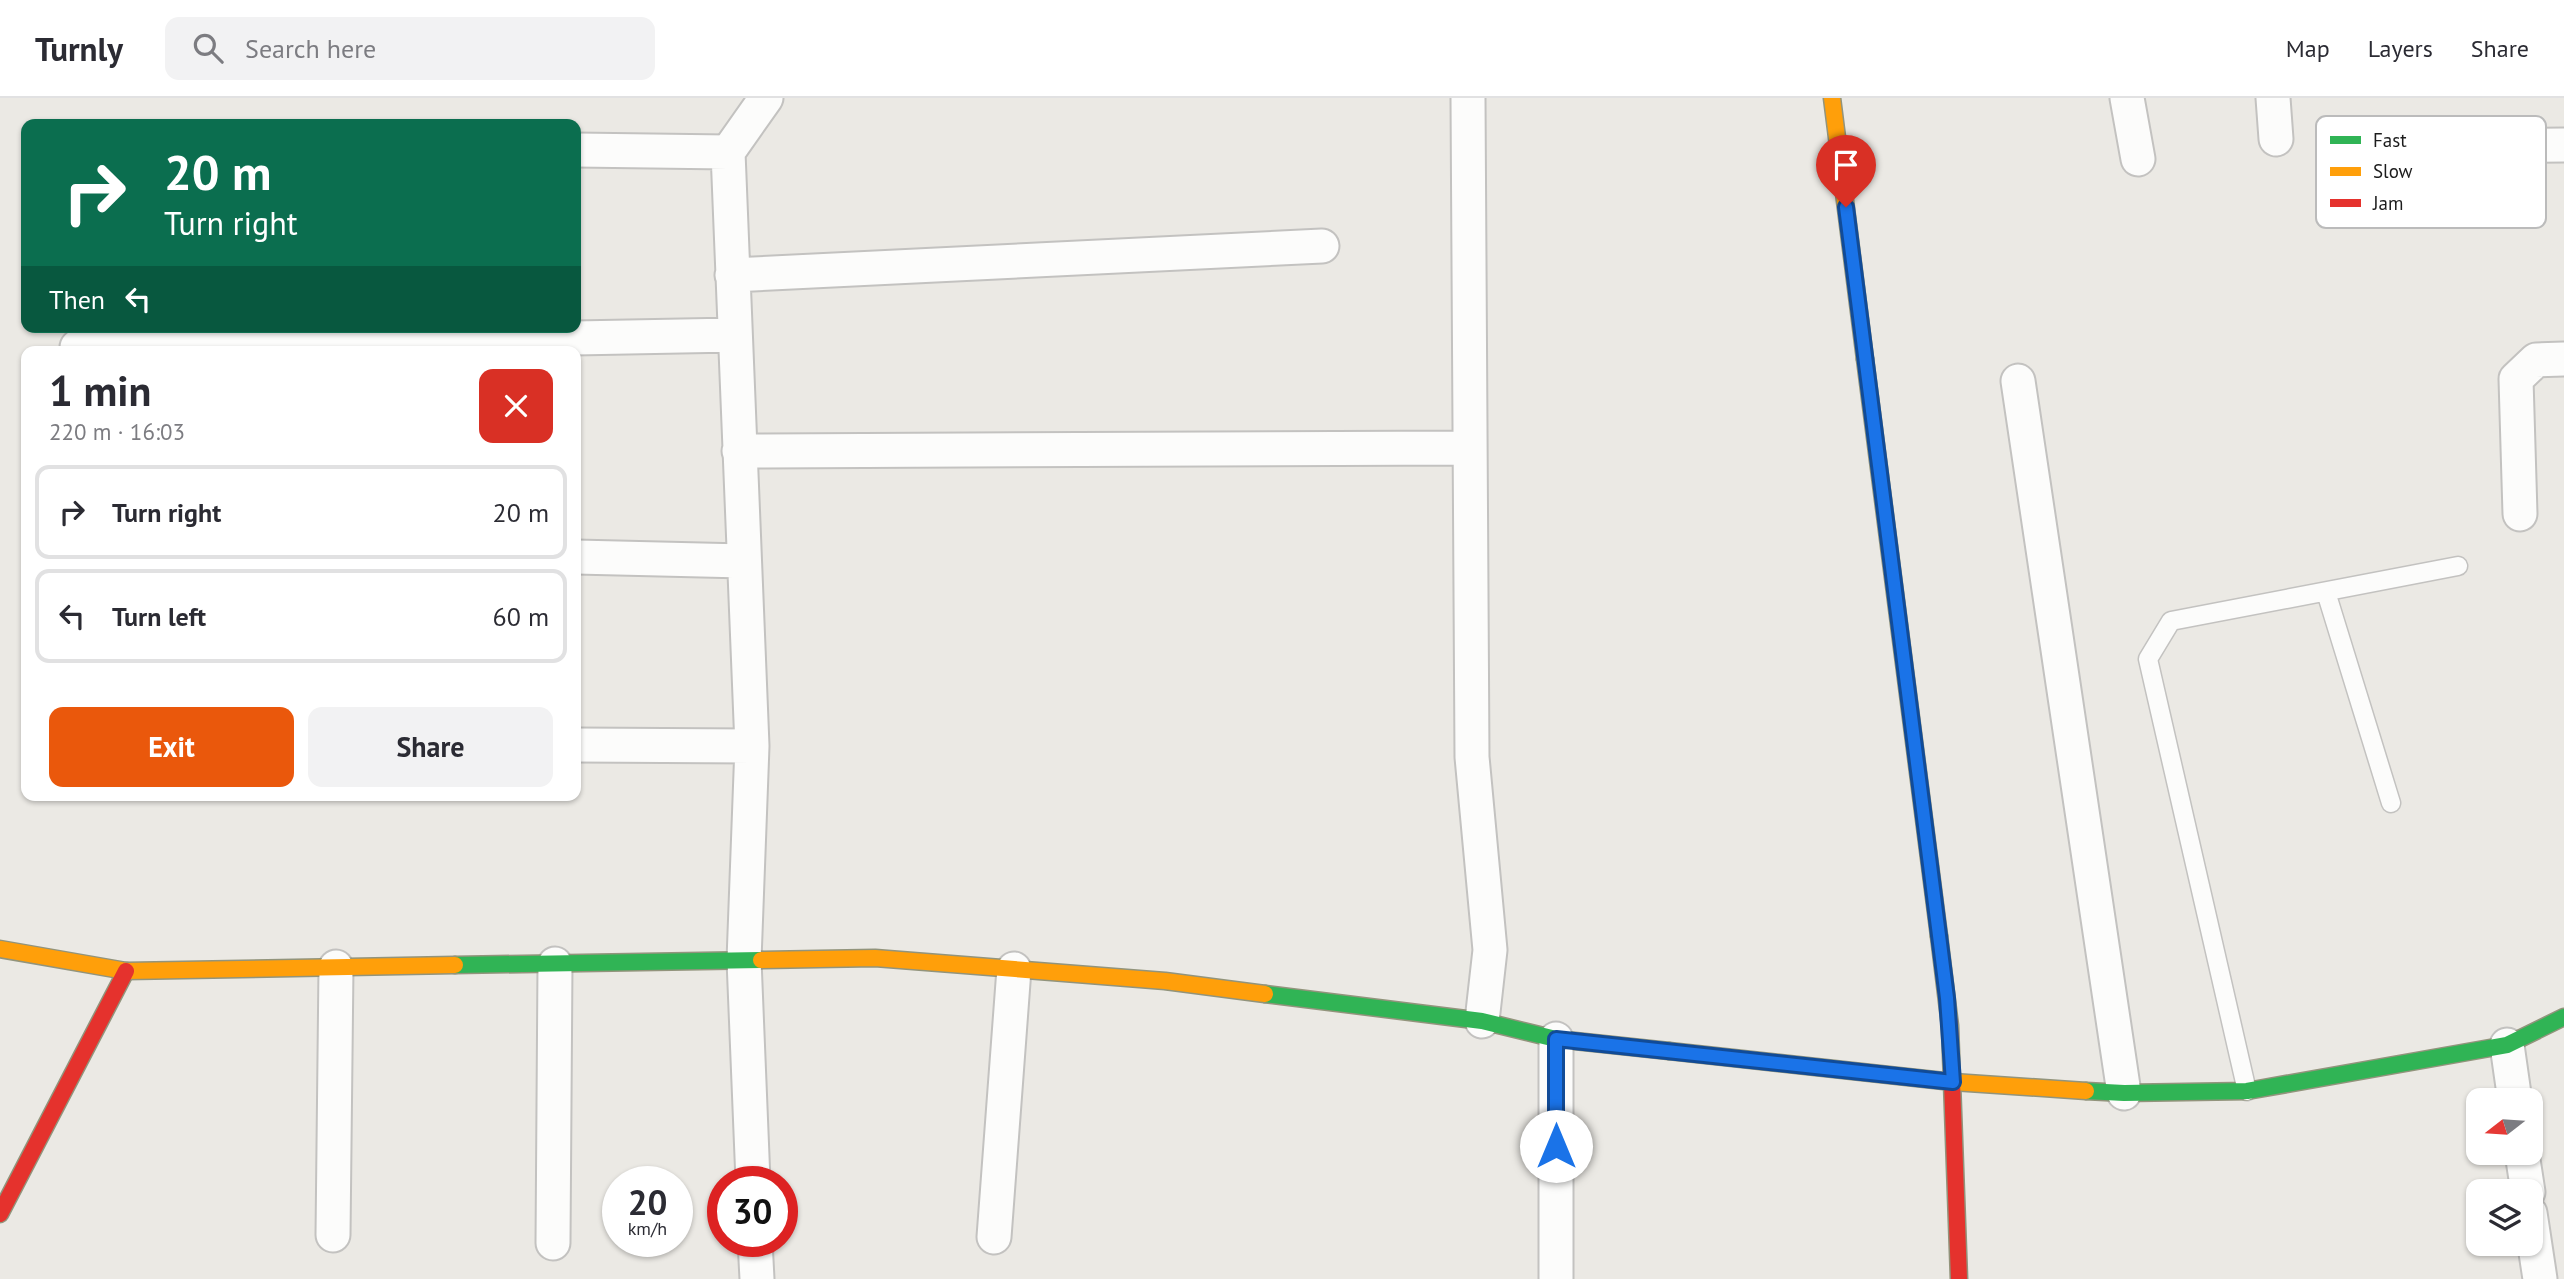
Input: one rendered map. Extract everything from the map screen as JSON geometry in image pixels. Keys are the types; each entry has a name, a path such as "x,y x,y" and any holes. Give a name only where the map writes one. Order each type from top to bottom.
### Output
{"main road":[{"path":"1832,98 1950,1026 1959,1279"},
{"path":"0,948 126,971 875,958 1165,981 1482,1021 1556,1039 1953,1082 2124,1093 2247,1091 2507,1045 2564,1017"},
{"path":"2,1208 126,971"}],"street":[{"path":"752,1166 744,960 752,746 728,152 766,98"},
{"path":"1468,98 1472,757 1490,950 1482,1021"},
{"path":"2127,98 2138,159"},
{"path":"2273,98 2276,139"},
{"path":"2546,145 2564,145"},
{"path":"581,150 728,152"},
{"path":"733,275 1322,246"},
{"path":"132,346 735,335"},
{"path":"2520,514 2516,379 2536,360 2564,359"},
{"path":"2018,381 2124,1093"},
{"path":"740,452 1470,448"},
{"path":"581,556 744,561"},
{"path":"581,745 752,746"},
{"path":"553,1243 555,964"},
{"path":"333,1235 336,967"},
{"path":"994,1237 1014,969"},
{"path":"1556,1039 1556,1279"},
{"path":"2507,1045 2513,1088"},
{"path":"2537,1256 2540,1279"},
{"path":"756,1257 757,1279"}],"lane":[{"path":"2247,1091 2148,660 2171,621 2458,566"},
{"path":"2326,592 2391,803"}],"traffic: fast":[{"path":"1865,359 1939,936"},
{"path":"455,965 761,960"},
{"path":"1265,994 1482,1021 1556,1039 1669,1051"},
{"path":"2086,1091 2247,1091 2507,1045 2564,1017"}],"traffic: slow":[{"path":"1832,98 1865,359"},
{"path":"0,949 126,971 455,965"},
{"path":"761,960 875,958 1165,981 1265,994"},
{"path":"1669,1051 1953,1082 2086,1091"}],"traffic: jam":[{"path":"1939,936 1950,1026 1959,1279"},
{"path":"0,1214 126,971"}],"route":[{"path":"1556,1146 1556,1039 1953,1082 1947,998 1846,207"}]}
